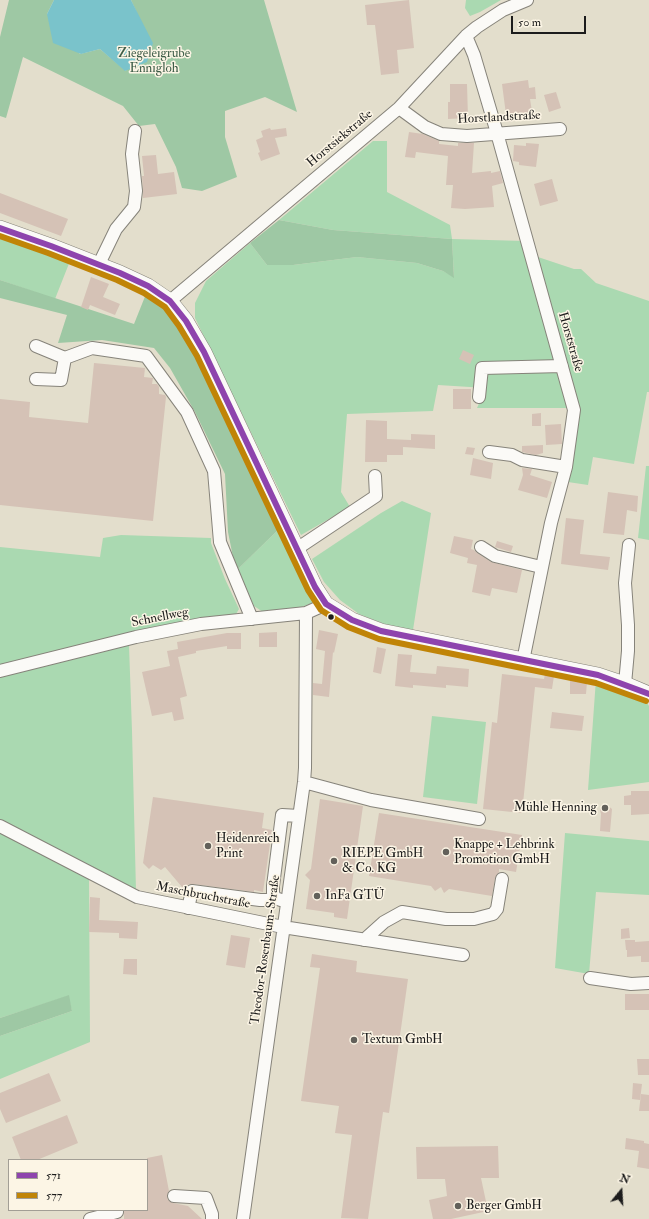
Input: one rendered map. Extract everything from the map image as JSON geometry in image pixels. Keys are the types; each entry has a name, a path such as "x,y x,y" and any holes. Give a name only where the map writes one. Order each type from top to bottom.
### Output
{"main road":[{"path":"0,228 99,264 148,286 170,301 186,321 204,352 298,548 315,587 326,604 352,620 381,631 598,675 649,694"}],"street":[{"name":"Horstsiekstraße","path":"170,301 399,108 466,36 503,10 527,0"},
{"name":"Horststraße","path":"466,36 474,55 497,133 574,410 566,467 550,523 523,661"},
{"name":"Horstlandstraße","path":"399,108 425,127 441,134 467,136 560,129"},
{"path":"99,264 116,228 134,206 136,191 132,154 135,131"},
{"path":"36,346 65,358 92,348 146,356 187,412 214,471 220,542 252,619"},
{"path":"36,379 61,380 65,358"},
{"path":"479,397 482,368 562,366"},
{"path":"489,452 512,455 522,460 566,467"},
{"path":"298,548 376,496 374,476"},
{"path":"625,684 628,651 628,625 625,583 629,545"},
{"path":"482,547 495,556 542,567"},
{"name":"Schnellweg","path":"0,671 136,637 201,624 306,613 326,604"},
{"name":"Theodor-Rosenbaum-Straße","path":"244,1219 304,782 306,613"},
{"path":"304,782 371,800 479,819"},
{"path":"275,898 273,886 282,815 299,816"},
{"name":"Maschbruchstraße","path":"0,826 137,897 283,927 463,956"},
{"path":"364,940 384,922 402,912 446,919 474,919 493,914 497,909 502,879"},
{"path":"188,908 192,891 260,900 275,898 287,902"},
{"path":"590,978 631,984 649,983"},
{"path":"174,1196 206,1198 212,1214 212,1219"},
{"path":"90,1219 117,1212"}],"green space":[{"name":"Ziegeleigrube Ennigloh","path":"9,0 54,0 47,14 80,54 100,49 126,71 137,13 131,0 264,0 297,112 265,97 225,111 225,137 237,177 202,191 182,188 176,167 155,124 139,126 123,106 23,57 6,118 0,116 0,37"},
{"path":"466,0 501,0 470,16 465,8"},
{"path":"373,141 387,141 387,192 450,225 452,239 333,230 279,220"},
{"path":"279,220 333,230 452,239 454,278 443,271 417,263 357,257 293,265 267,265 250,243"},
{"path":"0,234 70,261 55,299 0,280"},
{"path":"452,239 525,241 571,408 477,408 486,388 438,385 433,411 347,414 341,492 350,507 301,535 195,318 195,303 206,281 250,243 267,265 293,265 357,257 417,263 443,271 454,277"},
{"path":"538,257 574,269 581,269 596,283 649,301 649,392 647,392 634,464 593,457 588,485 568,482 580,409"},
{"path":"0,280 134,324 146,294 168,308 181,326 252,468 280,528 238,569 233,557 228,532 225,474 195,412 170,368 154,348 102,340 58,343 67,315 0,298"},
{"path":"646,466 649,466 649,540 638,538"},
{"path":"402,501 431,513 413,630 389,626 359,614 340,600 324,582 312,559 381,513"},
{"path":"280,528 315,596 312,603 299,608 263,612 254,606 238,569"},
{"path":"121,535 211,538 211,543 225,579 239,609 236,614 200,618 159,626 0,666 0,547 100,557 103,538"},
{"path":"129,645 136,891 0,822 0,676"},
{"path":"596,679 645,700 649,706 649,782 588,790"},
{"path":"432,716 486,722 477,804 423,797"},
{"path":"0,831 89,874 90,1042 0,1079 0,1036 72,1011 68,996 0,1018"},
{"path":"565,833 649,841 649,895 596,892 589,974 555,968"},
{"path":"69,995 72,1011 0,1036 0,1018"}],"water":[{"path":"54,0 131,0 153,43 147,62 125,71 100,49 81,54 53,43 47,14"}],"building":[{"path":"409,0 414,48 397,50 399,73 381,75 375,25 367,25 365,5"},
{"path":"528,80 529,88 535,87 536,99 530,99 533,118 507,122 502,84"},
{"path":"450,84 467,84 468,118 448,119"},
{"path":"556,92 561,108 549,112 544,95"},
{"path":"270,128 271,130 286,128 287,136 275,138 280,154 261,161 256,140 263,137 261,131"},
{"path":"409,132 423,134 439,141 439,144 458,146 458,143 474,143 472,173 491,171 491,173 500,171 503,183 492,186 494,207 465,209 451,208 453,185 446,185 448,156 416,152 415,158 405,157"},
{"path":"526,143 539,144 536,167 519,165 519,162 513,161 514,145 526,146"},
{"path":"156,155 158,174 174,172 177,194 143,198 142,176 144,176 142,156"},
{"path":"552,179 558,201 540,206 534,184"},
{"path":"0,193 68,219 61,236 0,213"},
{"path":"91,277 109,284 103,297 120,304 115,315 90,305 88,310 81,307"},
{"path":"463,350 474,355 470,364 459,359"},
{"path":"94,363 145,368 144,377 153,378 152,384 157,384 159,387 159,394 165,395 166,397 153,521 0,505 0,399 30,402 29,417 88,423"},
{"path":"453,389 471,389 471,409 453,409"},
{"path":"541,413 541,426 532,426 532,414"},
{"path":"366,420 387,421 387,439 411,440 411,434 435,435 435,449 403,447 403,455 387,455 387,462 365,462"},
{"path":"561,424 562,444 546,445 545,425"},
{"path":"543,445 543,453 536,455 522,452 522,446"},
{"path":"467,447 475,448 473,455 465,454"},
{"path":"473,458 493,463 491,479 470,475"},
{"path":"522,468 532,469 530,475 552,482 547,498 518,490 523,475"},
{"path":"608,492 638,496 637,512 627,510 624,535 603,533"},
{"path":"566,518 584,520 580,554 610,557 608,570 561,564"},
{"path":"454,536 473,540 471,549 491,562 522,570 517,593 492,588 490,596 472,592 477,565 467,563 468,558 450,553"},
{"path":"497,541 513,546 511,552 495,547"},
{"path":"319,630 338,634 334,653 333,652 329,697 313,695 313,683 322,684 325,651 316,649"},
{"path":"277,632 277,647 259,647 259,633"},
{"path":"227,633 241,633 241,649 227,649 227,646 196,651 196,653 178,657 187,696 180,698 184,719 174,721 172,712 152,716 142,672 170,666 167,651 178,649 177,642"},
{"path":"377,647 386,649 381,674 373,672"},
{"path":"398,654 412,655 410,672 436,674 437,666 469,669 468,687 446,685 446,688 413,685 413,688 395,686"},
{"path":"502,674 544,679 545,674 554,676 552,689 535,687 522,813 483,809 492,722 497,723"},
{"path":"570,679 587,682 586,694 570,694"},
{"path":"552,712 584,716 582,731 550,728"},
{"path":"631,791 649,791 649,814 631,815 631,805 624,805 624,796 631,795"},
{"name":"Heidenreich Print","path":"153,797 264,813 262,828 272,830 263,892 193,884 182,887 165,867 161,870 153,865 149,869 143,863"},
{"name":"RIEPE GmbH & Co. KG","path":"320,799 363,806 347,919 334,917 334,913 306,909 310,880 305,875 311,869"},
{"path":"606,804 612,809 610,832 600,831 600,810 601,806"},
{"name":"Knappe + Lehbrink Promotion GmbH","path":"379,813 522,835 516,872 499,869 499,872 495,878 492,896 449,889 444,893 441,887 435,891 431,886 369,876"},
{"path":"90,897 100,898 99,920 138,922 137,939 119,938 119,933 89,932"},
{"path":"629,928 630,938 621,939 621,929"},
{"path":"231,935 250,938 245,968 226,965"},
{"path":"625,940 635,940 635,942 649,941 649,962 641,962 641,956 627,957"},
{"name":"Textum GmbH","path":"312,954 357,961 356,972 408,979 389,1113 383,1112 368,1219 341,1218 352,1135 335,1133 339,1106 301,1101 320,968 310,967"},
{"path":"124,959 137,959 137,975 123,974"},
{"path":"625,994 649,994 649,1010 625,1010"},
{"path":"637,1059 649,1059 649,1075 638,1075"},
{"path":"49,1073 61,1101 6,1123 0,1109 0,1093"},
{"path":"633,1083 642,1084 640,1100 632,1099"},
{"path":"641,1094 649,1095 649,1111 639,1111"},
{"path":"67,1115 78,1143 39,1159 21,1159 12,1137"},
{"path":"626,1138 644,1141 644,1143 649,1144 649,1169 637,1167 639,1151 625,1149"},
{"path":"498,1146 499,1178 481,1178 488,1211 451,1219 433,1219 429,1200 447,1196 445,1179 417,1179 416,1147"},
{"path":"162,1155 169,1191 167,1195 168,1200 173,1203 188,1206 202,1219 124,1219 124,1211 148,1211 147,1158"}],"transit line":[{"name":"571","path":"0,228 120,273 148,286 170,301 186,321 204,352 315,587 326,604 352,620 381,631 598,675 649,694"},
{"name":"577","path":"0,236 117,280 144,293 165,307 179,326 197,356 308,590 321,610 348,627 379,639 596,683 646,701"}],"place":[{"name":"Mühle Henning","path":"605,808"},
{"name":"Heidenreich Print","path":"208,846"},
{"name":"Knappe + Lehbrink Promotion GmbH","path":"446,852"},
{"name":"RIEPE GmbH & Co. KG","path":"334,861"},
{"name":"InFa GTÜ","path":"317,896"},
{"name":"Textum GmbH","path":"354,1040"},
{"name":"Berger GmbH","path":"458,1206"}]}
